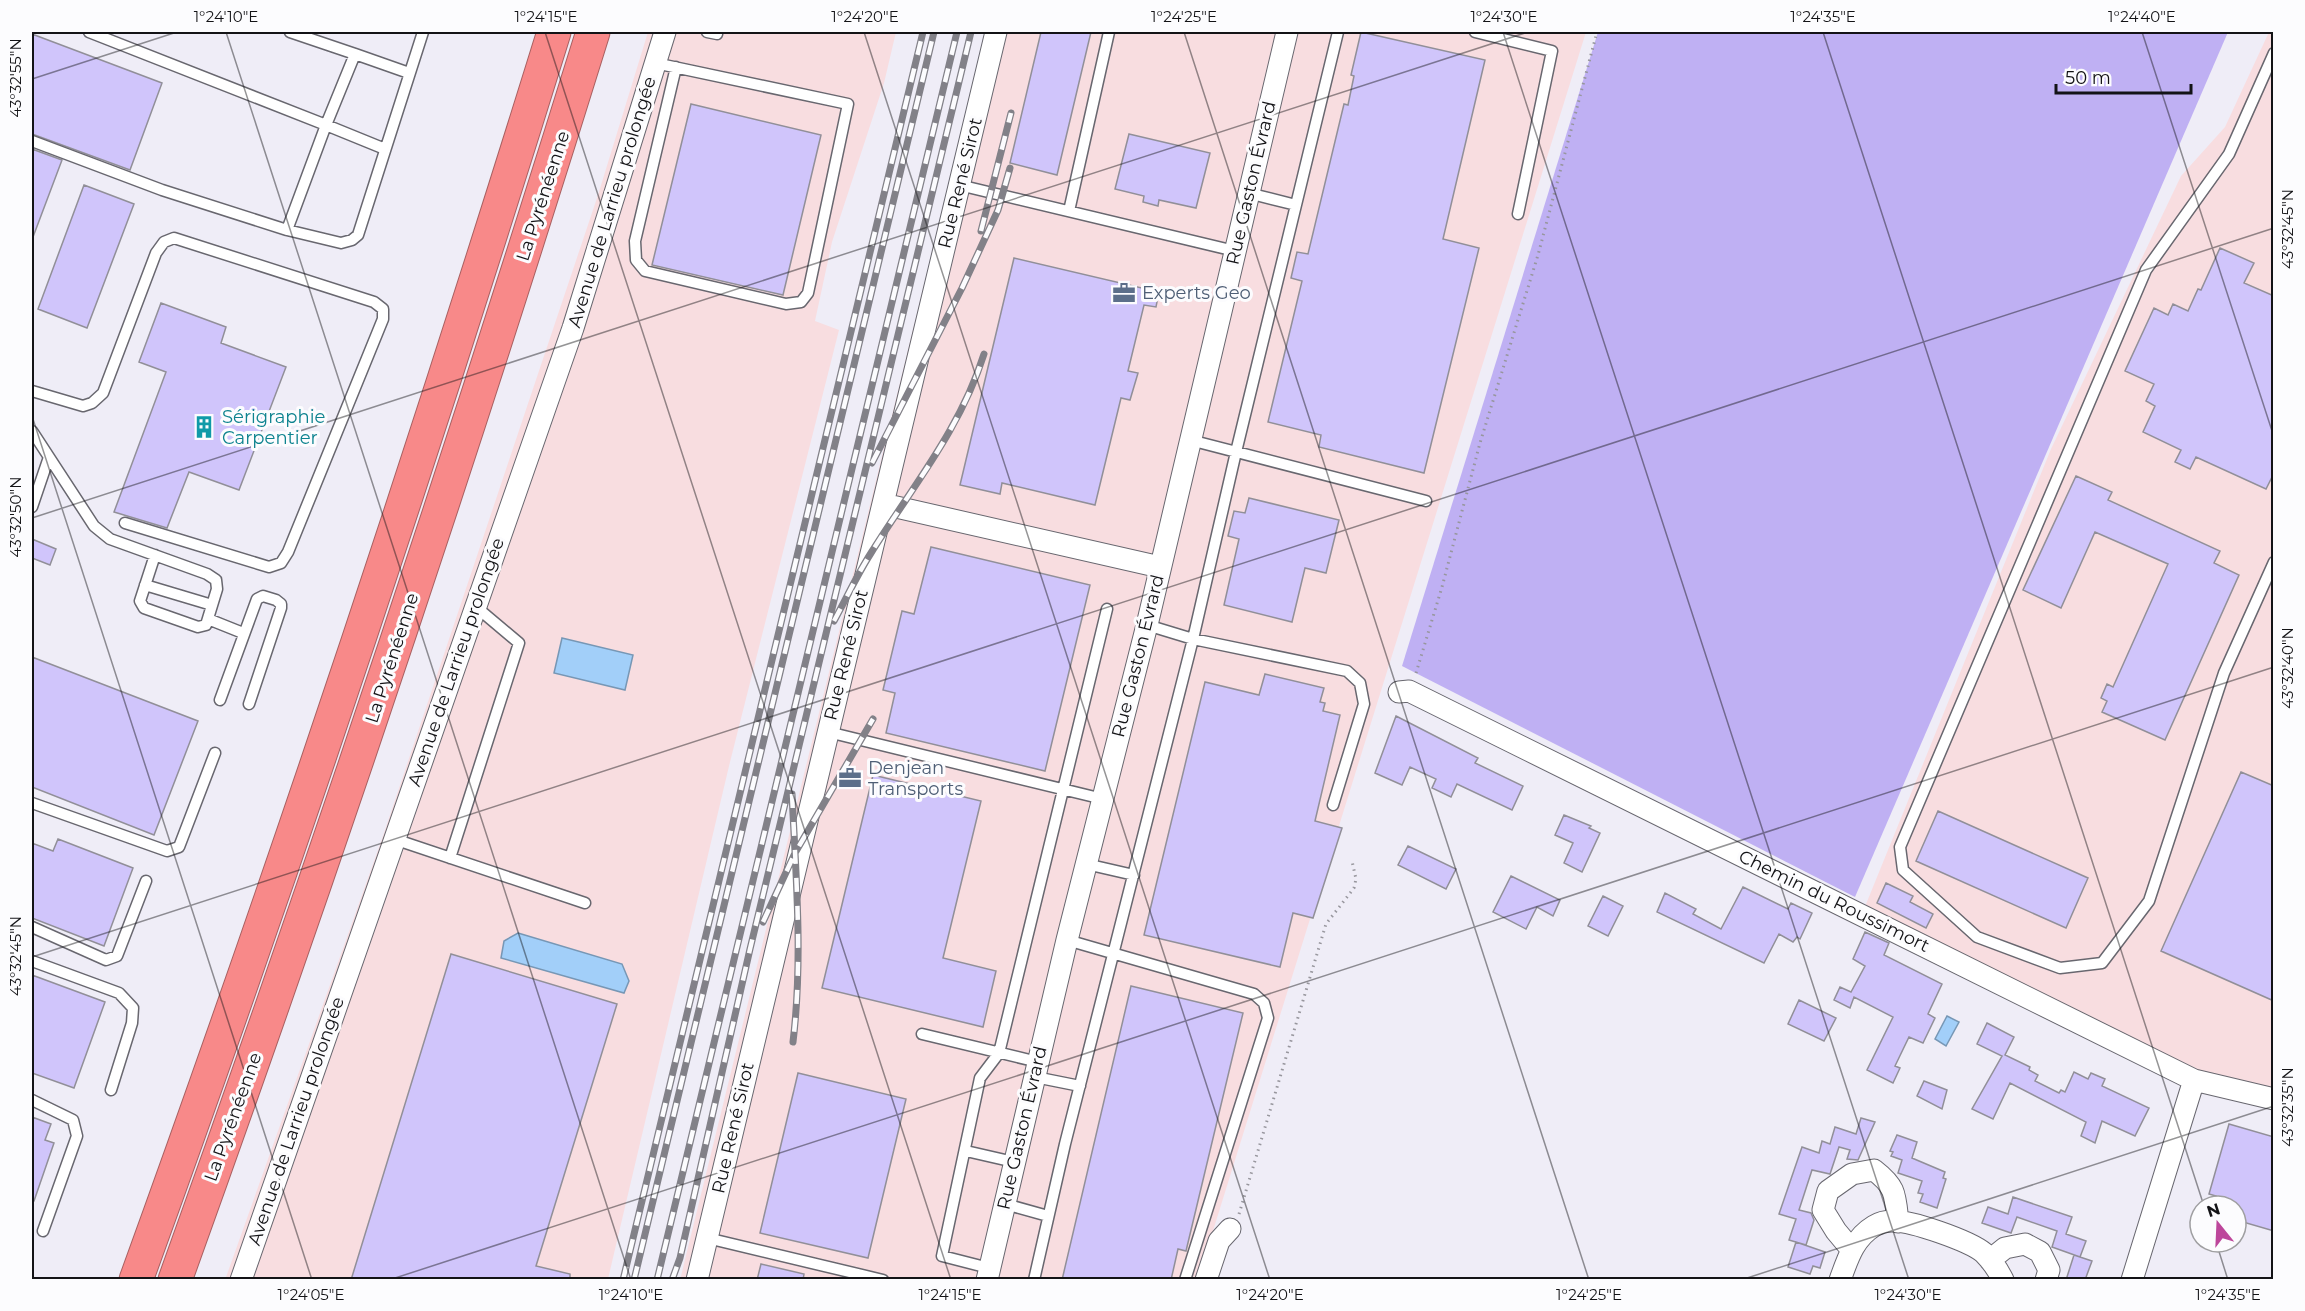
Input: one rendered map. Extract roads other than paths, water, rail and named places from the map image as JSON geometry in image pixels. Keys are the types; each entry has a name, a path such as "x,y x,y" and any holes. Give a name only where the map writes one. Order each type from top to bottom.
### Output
{"highway":[{"name":"La Pyrénéenne","path":"136,1280 336,708 464,319 554,32"},
{"name":"La Pyrénéenne","path":"175,1280 266,1026 371,719 484,380 593,32"}],"street":[{"name":"Rue René Sirot","path":"697,1280 996,32"},
{"name":"Rue Gaston Évrard","path":"988,1274 1067,940 1147,625 1287,32"},
{"name":"Avenue de Larrieu prolongée","path":"241,1280 573,328 663,37"},
{"path":"883,504 1160,567"},
{"name":"Chemin du Roussimort","path":"1404,692 2194,1080 2274,1100"},
{"path":"2132,1280 2194,1080"},
{"path":"1851,1249 1823,1210 1828,1191 1852,1174 1874,1170 1888,1181 1894,1190 1898,1222"},
{"path":"1840,1280 1851,1249 1860,1236 1876,1224 1891,1221 1907,1222 1970,1244 1990,1260 2003,1280"},
{"path":"1206,1280 1219,1241 1230,1229"},
{"path":"1990,1260 2005,1248 2025,1244 2040,1252 2049,1270 2046,1280"}],"lane":[{"path":"89,32 385,149"},
{"path":"290,32 410,73"},
{"path":"32,141 162,190 287,230 340,243 352,240 358,235 423,32"},
{"path":"1069,211 1109,32"},
{"path":"1034,1280 1080,1086 1193,639 1338,32"},
{"path":"1475,32 1552,51 1518,214"},
{"path":"2274,53 2229,154 2146,270 1900,847 1904,870 1977,937 2060,968 2102,963 2149,901 2224,673 2274,562"},
{"path":"287,230 326,124 355,54"},
{"path":"655,63 676,67 848,104 808,293 801,302 786,304 645,271 636,260 635,241 676,67"},
{"path":"959,185 1235,251"},
{"path":"1248,193 1296,205"},
{"path":"32,391 83,406 92,403 103,393 156,253 164,242 174,238 374,302 383,309 382,319 288,552 281,563 269,567 125,523"},
{"path":"32,431 94,526 110,539 155,555 207,574 216,580 217,589 206,625 198,627 144,608 140,601 155,555"},
{"path":"1190,440 1426,501"},
{"path":"32,507 49,458"},
{"path":"145,585 212,605"},
{"path":"220,700 257,599 263,596 281,604 249,704"},
{"path":"450,858 519,643 475,606"},
{"path":"988,1274 942,1256 980,1078 999,1053 1107,609"},
{"path":"208,619 243,633"},
{"path":"1147,625 1193,639 1347,671 1360,683 1364,704 1333,805"},
{"path":"828,732 1102,799"},
{"path":"32,803 167,852 179,847 215,753"},
{"path":"394,839 585,903"},
{"path":"1086,864 1134,875"},
{"path":"32,927 106,960 117,956 146,881"},
{"path":"1067,940 1254,994 1264,1003 1268,1018 1185,1280"},
{"path":"32,961 119,993 134,1008 132,1023 111,1090"},
{"path":"922,1034 999,1053 1080,1086"},
{"path":"32,1100 73,1120 77,1136 43,1231"},
{"path":"966,1151 1014,1162"},
{"path":"1005,1204 1048,1216"},
{"path":"707,1238 883,1280"}],"water":[{"path":"562,638 633,655 625,690 554,673"},
{"path":"518,933 622,964 629,981 624,993 501,958 504,941"},
{"path":"1947,1016 1959,1022 1946,1046 1935,1039"}],"railway":[{"path":"623,1280 923,32"},
{"path":"634,1280 934,32"},
{"path":"657,1280 957,32"},
{"path":"672,1280 680,1258 750,949 971,32"},
{"path":"981,231 1011,113"},
{"path":"872,463 962,288 998,210 1010,168"},
{"path":"834,621 866,561 949,433 974,382 984,354"},
{"path":"763,922 795,853 873,719"},
{"path":"792,794 798,949 793,1042"}],"place":[{"name":"Experts Geo","path":"1124,293"},
{"name":"Sérigraphie Carpentier","path":"204,427"},
{"name":"Denjean Transports","path":"850,778"}]}
